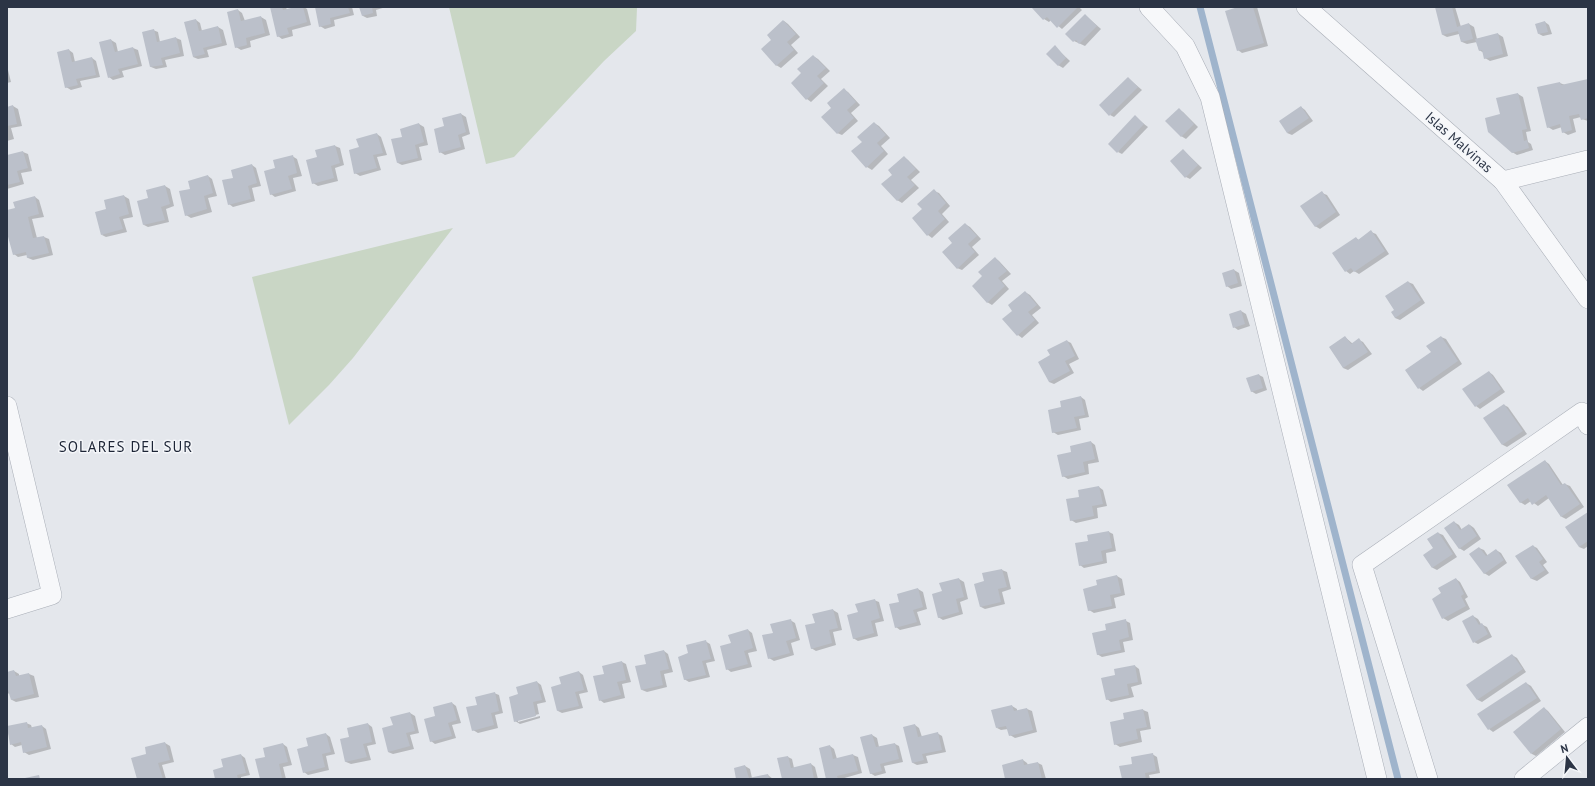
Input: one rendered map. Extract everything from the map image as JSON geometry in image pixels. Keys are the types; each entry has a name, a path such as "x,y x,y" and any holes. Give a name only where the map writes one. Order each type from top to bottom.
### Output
{"street":[{"path":"1149,7 1186,46 1210,97 1376,779"},
{"name":"Islas Malvinas","path":"1306,7 1503,181 1588,298"},
{"path":"1503,181 1588,160"},
{"path":"7,406 52,595 7,609"},
{"path":"1428,779 1362,565 1582,412 1588,424"},
{"path":"1524,779 1588,727"}],"green space":[{"path":"449,7 635,7 637,8 636,31 604,61 514,157 486,164"},
{"path":"453,228 353,358 329,385 289,425 252,277"}],"building":[{"path":"270,7 282,7 283,10 303,7 307,22 287,28 289,34 277,37"},
{"path":"315,7 348,7 350,13 330,18 331,24 319,27"},
{"path":"359,7 372,7 373,13 362,16"},
{"path":"1078,7 1057,28 1047,17 1043,20 1032,8"},
{"path":"1238,7 1253,7 1264,43 1237,51 1225,11"},
{"path":"1435,7 1452,7 1457,27 1469,23 1473,39 1461,42 1458,31 1442,35"},
{"path":"238,9 241,21 261,16 265,33 246,38 247,45 235,48 227,12"},
{"path":"1085,14 1097,26 1079,44 1076,40 1073,42 1065,34"},
{"path":"196,19 199,31 218,26 222,43 203,48 205,54 193,57 184,22"},
{"path":"783,20 796,34 787,42 794,50 776,66 761,49 771,40 767,35"},
{"path":"1545,21 1548,32 1538,34 1535,24"},
{"path":"154,29 157,42 176,37 180,53 161,58 163,65 150,67 142,32"},
{"path":"1498,33 1503,54 1484,59 1482,50 1479,51 1475,39"},
{"path":"111,39 115,52 133,47 138,64 118,69 120,74 108,78 99,42"},
{"path":"1055,45 1066,58 1058,66 1046,54"},
{"path":"69,49 72,62 92,57 96,75 76,79 78,85 65,88 57,52"},
{"path":"813,55 826,68 817,76 824,83 806,100 791,83 801,73 797,69"},
{"path":"1128,77 1138,87 1109,116 1099,105"},
{"path":"1588,79 1588,118 1581,120 1579,114 1569,116 1572,130 1562,133 1560,124 1547,128 1537,87 1560,82 1561,85"},
{"path":"844,88 856,102 847,110 854,118 837,134 821,117 831,108 827,103"},
{"path":"1518,93 1527,129 1522,130 1524,141 1527,140 1529,148 1512,153 1488,132 1485,118 1500,114 1496,98"},
{"path":"13,105 17,124 7,126 7,107"},
{"path":"1301,106 1309,118 1287,133 1279,121"},
{"path":"1179,108 1194,124 1181,137 1165,121"},
{"path":"461,113 466,132 458,135 461,147 439,153 434,129 444,126 442,118"},
{"path":"1135,115 1144,124 1117,153 1108,144"},
{"path":"874,122 886,135 877,143 884,151 866,168 851,151 862,142 857,137"},
{"path":"419,123 424,142 415,145 418,158 397,163 391,139 402,137 400,129"},
{"path":"377,133 383,153 373,155 377,168 354,174 349,150 359,147 356,139"},
{"path":"335,145 340,163 331,166 334,178 312,184 306,160 317,157 315,150"},
{"path":"1183,149 1198,165 1185,178 1170,161"},
{"path":"23,151 28,168 17,171 20,182 7,185 7,155"},
{"path":"293,155 297,173 288,176 292,189 270,195 264,171 275,168 273,160"},
{"path":"904,156 916,169 907,177 915,185 897,201 881,184 892,175 888,170"},
{"path":"252,164 257,183 248,186 251,199 228,205 222,180 233,178 231,170"},
{"path":"208,175 213,193 204,196 207,209 185,216 179,191 190,189 188,181"},
{"path":"165,185 170,204 161,207 165,220 143,225 137,201 148,198 146,190"},
{"path":"934,189 946,203 938,211 945,219 927,236 912,218 922,209 917,204"},
{"path":"1322,191 1336,212 1315,227 1300,206"},
{"path":"124,195 129,214 119,217 123,229 101,235 95,212 106,209 104,200"},
{"path":"35,196 39,214 28,217 33,238 44,236 49,253 27,258 26,252 13,255 7,233 7,210 15,208 13,202"},
{"path":"965,223 977,236 968,244 975,252 957,269 942,252 952,243 948,238"},
{"path":"1371,230 1385,251 1354,272 1351,268 1345,272 1332,253 1356,237 1358,240"},
{"path":"995,257 1007,271 998,278 1005,286 987,303 972,286 982,276 978,272"},
{"path":"1234,269 1238,283 1226,287 1222,273"},
{"path":"1408,281 1421,300 1395,318 1391,312 1394,310 1385,296"},
{"path":"1025,291 1037,305 1028,312 1035,320 1017,336 1002,319 1012,311 1008,305"},
{"path":"1241,310 1245,324 1233,328 1229,314"},
{"path":"1345,336 1351,344 1359,338 1368,352 1343,368 1329,347"},
{"path":"1441,336 1458,361 1418,389 1405,370 1431,352 1426,346"},
{"path":"1067,340 1075,356 1065,361 1070,371 1049,382 1038,362 1050,355 1047,350"},
{"path":"1489,371 1501,389 1475,407 1462,389"},
{"path":"1259,374 1263,388 1251,392 1246,378"},
{"path":"1081,396 1085,415 1074,417 1077,428 1052,433 1048,410 1061,407 1060,401"},
{"path":"1504,404 1523,431 1502,445 1483,418"},
{"path":"1091,441 1095,459 1083,462 1085,472 1062,477 1057,455 1071,452 1070,446"},
{"path":"1545,460 1561,485 1565,483 1580,504 1561,517 1546,495 1532,505 1528,498 1520,503 1507,485"},
{"path":"1099,486 1103,504 1092,506 1094,516 1070,521 1066,499 1079,497 1078,490"},
{"path":"1588,512 1588,541 1579,547 1565,527"},
{"path":"1454,521 1460,530 1469,524 1477,536 1459,549 1444,528"},
{"path":"1109,531 1112,548 1101,551 1103,561 1079,566 1075,543 1088,541 1087,535"},
{"path":"1438,532 1453,554 1432,568 1423,555 1433,548 1427,539"},
{"path":"1533,545 1543,559 1539,562 1545,570 1531,579 1515,556"},
{"path":"1479,547 1486,556 1496,549 1504,560 1484,574 1469,554"},
{"path":"1002,569 1007,587 998,589 1001,602 980,607 974,584 984,581 982,573"},
{"path":"1117,575 1121,593 1110,595 1112,606 1088,611 1083,589 1097,585 1096,580"},
{"path":"959,578 964,597 956,599 959,612 938,618 932,594 942,591 939,583"},
{"path":"1456,578 1464,594 1461,596 1466,606 1442,619 1432,599 1441,593 1438,588"},
{"path":"918,588 923,607 913,610 917,622 895,628 889,604 899,602 897,594"},
{"path":"875,599 880,618 871,621 874,633 853,639 847,615 858,612 855,604"},
{"path":"833,609 838,628 829,630 832,643 811,649 805,625 815,623 812,614"},
{"path":"1473,615 1479,625 1482,623 1488,634 1473,643 1462,621"},
{"path":"791,619 796,638 786,641 790,653 768,659 762,635 773,633 770,624"},
{"path":"1126,619 1129,637 1119,640 1121,650 1097,655 1092,633 1106,630 1105,624"},
{"path":"748,629 753,648 744,651 748,664 726,670 720,646 731,643 728,635"},
{"path":"706,640 711,659 702,661 706,675 684,680 678,657 688,653 686,645"},
{"path":"664,650 669,669 660,671 663,685 641,690 635,666 646,664 644,655"},
{"path":"1512,654 1523,669 1477,700 1466,685"},
{"path":"622,661 626,680 617,682 621,695 599,701 593,676 604,674 602,666"},
{"path":"1135,665 1138,682 1127,684 1129,695 1106,700 1101,678 1115,675 1114,669"},
{"path":"14,670 16,676 29,673 34,694 11,700 8,690 7,691 7,672"},
{"path":"579,671 584,690 575,692 579,706 557,711 551,687 561,684 559,677"},
{"path":"537,681 542,700 533,702 536,716 514,722 509,697 518,694 516,687"},
{"path":"1526,682 1537,698 1488,730 1477,714"},
{"path":"495,692 499,711 491,713 494,725 472,731 466,707 477,705 475,697"},
{"path":"452,702 457,720 448,723 452,736 430,742 424,719 435,716 433,707"},
{"path":"1012,705 1014,711 1027,708 1033,730 1009,736 1006,726 996,728 991,710"},
{"path":"1544,707 1561,729 1531,754 1513,732"},
{"path":"1143,709 1147,727 1136,729 1138,739 1114,745 1110,722 1124,719 1123,713"},
{"path":"410,712 415,731 406,733 410,746 388,752 382,728 393,725 390,717"},
{"path":"27,722 28,728 42,725 47,747 23,753 21,742 10,745 7,726"},
{"path":"368,723 372,742 363,744 367,757 345,762 340,739 349,737 347,728"},
{"path":"915,724 918,737 938,732 942,750 922,754 924,760 912,763 903,727"},
{"path":"326,733 331,752 322,754 325,767 303,773 297,749 308,746 306,738"},
{"path":"872,734 876,747 895,743 899,759 880,764 882,771 870,774 860,737"},
{"path":"165,742 170,760 158,763 163,779 137,779 131,758 146,754 145,747"},
{"path":"283,743 288,762 279,764 282,778 260,779 255,759 265,757 263,748"},
{"path":"830,745 833,759 853,754 858,771 837,776 838,779 826,779 819,748"},
{"path":"1153,753 1156,771 1145,773 1146,779 1122,779 1119,766 1132,764 1131,757"},
{"path":"241,754 246,773 237,775 238,779 215,779 213,770 223,767 221,759"},
{"path":"788,756 791,768 811,763 814,779 782,779 777,758"},
{"path":"1023,759 1024,765 1038,762 1042,779 1005,779 1002,765"},
{"path":"745,765 749,778 768,774 769,779 736,779 734,768"},
{"path":"39,775 40,779 25,779 25,778"}],"waterway":[{"path":"1200,7 1398,779"}],"district":[{"name":"SOLARES DEL SUR","path":"126,446"}]}
